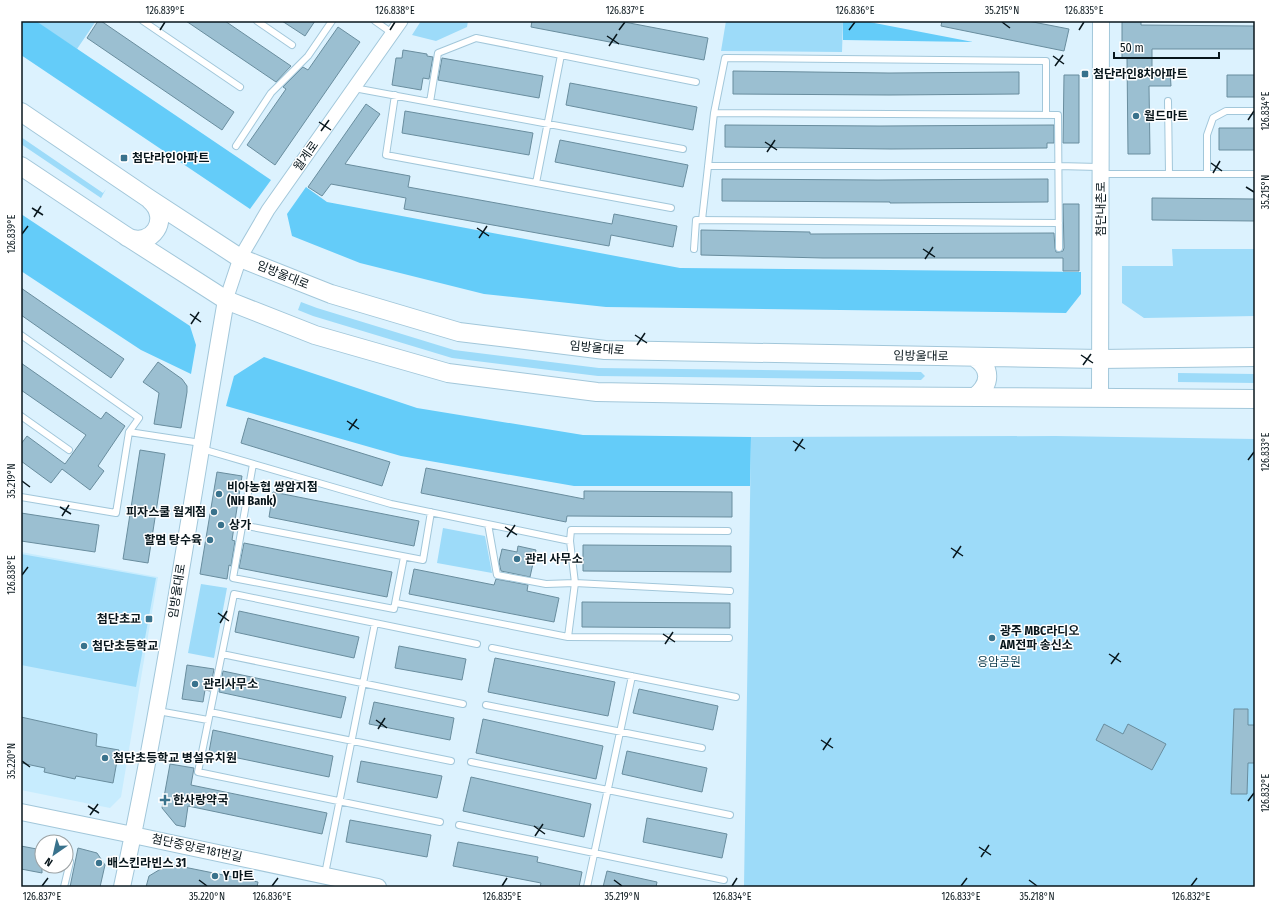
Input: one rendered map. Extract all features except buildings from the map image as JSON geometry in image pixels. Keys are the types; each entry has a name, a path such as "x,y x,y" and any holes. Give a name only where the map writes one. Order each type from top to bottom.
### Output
{"main road":[{"name":"임방울대로","path":"21,112 240,258 330,294 459,332 605,350 1100,359 1255,357"},
{"path":"21,166 129,238 136,240 143,239 155,232 160,219 156,206 148,198"},
{"path":"123,234 226,300 315,335 448,373 597,392 820,396 1255,399"},
{"path":"974,357 979,360 987,372 985,386 982,392 975,397"}],"street":[{"name":"월계로","path":"226,300 240,258 268,210 401,21"},
{"name":"첨단내촌로","path":"1100,398 1101,21"},
{"name":"임방울대로","path":"133,835 158,712 226,300"},
{"name":"첨단중앙로181번길","path":"21,812 378,887"},
{"path":"122,887 133,835"}],"lane":[{"path":"144,21 240,87"},
{"path":"257,21 292,45"},
{"path":"236,146 271,93 308,56 332,21"},
{"path":"375,21 392,33"},
{"path":"430,102 438,53 476,38 696,82"},
{"path":"536,183 561,55"},
{"path":"702,220 714,113 725,58 1046,61 1046,114"},
{"path":"354,88 683,149"},
{"path":"395,95 386,155 671,208"},
{"path":"1168,100 1170,174"},
{"path":"1207,174 1207,135 1213,118 1226,111 1255,111"},
{"path":"714,113 1058,115 1059,248"},
{"path":"708,166 1058,166 1170,174 1255,174"},
{"path":"694,249 696,220 1059,224"},
{"path":"21,497 116,513 129,432 139,418 22,337"},
{"path":"21,416 69,450"},
{"path":"129,432 201,446 253,464 391,504 570,542"},
{"path":"253,464 233,578 394,609 404,557"},
{"path":"242,525 424,560 432,512"},
{"path":"488,524 497,575 546,584 575,583 730,591"},
{"path":"568,637 575,583 570,542 571,530 728,532"},
{"path":"440,822 198,772 234,594 477,644"},
{"path":"396,603 568,637 729,638"},
{"path":"325,876 375,623"},
{"path":"492,648 736,697"},
{"path":"222,654 463,704"},
{"path":"586,887 632,676"},
{"path":"486,705 702,748"},
{"path":"158,712 208,720"},
{"path":"210,712 451,762"},
{"path":"471,762 730,815"},
{"path":"459,825 724,880"},
{"path":"64,887 67,874"}],"shaded area":[{"path":"21,21 36,21 271,180 250,209 21,55"},
{"path":"843,21 864,21 973,42 843,40"},
{"path":"306,187 327,202 680,268 1081,272 1081,294 1066,313 606,307 484,294 360,263 292,236 287,214"},
{"path":"21,214 190,326 196,345 191,374 141,350 21,271"},
{"path":"264,357 417,408 583,435 751,437 750,486 574,486 401,456 226,406 234,376"},
{"name":"첨단초등학교","path":"21,552 158,577 121,797 110,808 21,790"}],"green space":[{"path":"39,21 96,21 77,49 38,23"},
{"path":"421,21 468,21 467,27 436,41 412,35"},
{"path":"726,21 843,21 842,52 721,51"},
{"path":"21,137 103,193 106,189 101,198 21,144"},
{"path":"1172,249 1255,249 1255,316 1144,318 1122,303 1122,266 1173,266"},
{"path":"301,302 454,350 599,368 921,372 925,376 921,380 598,376 452,358 313,316 298,310"},
{"path":"1178,373 1255,374 1255,383 1178,382"},
{"name":"응암공원","path":"1055,436 1255,439 1255,887 744,887 751,437"},
{"path":"443,528 485,536 492,573 437,563"},
{"path":"21,554 156,578 136,687 21,665"},
{"path":"201,584 227,588 214,658 188,653"}],"place":[{"name":"첨단라인8차아파트","path":"1085,74"},
{"name":"월드마트","path":"1136,116"},
{"name":"첨단라인아파트","path":"124,158"},
{"name":"비아농협 쌍암지점 (NH Bank)","path":"219,494"},
{"name":"피자스쿨 월계점","path":"214,512"},
{"name":"상가","path":"221,525"},
{"name":"할멈 탕수육","path":"210,540"},
{"name":"관리 사무소","path":"517,559"},
{"name":"첨단초교","path":"149,619"},
{"name":"광주 MBC라디오 AM전파 송신소","path":"992,638"},
{"name":"첨단초등학교","path":"84,646"},
{"name":"관리사무소","path":"195,684"},
{"name":"첨단초등학교 병설유치원","path":"105,758"},
{"name":"한사랑약국","path":"165,800"},
{"name":"배스킨라빈스 31","path":"99,863"},
{"name":"Y 마트","path":"215,876"}]}
